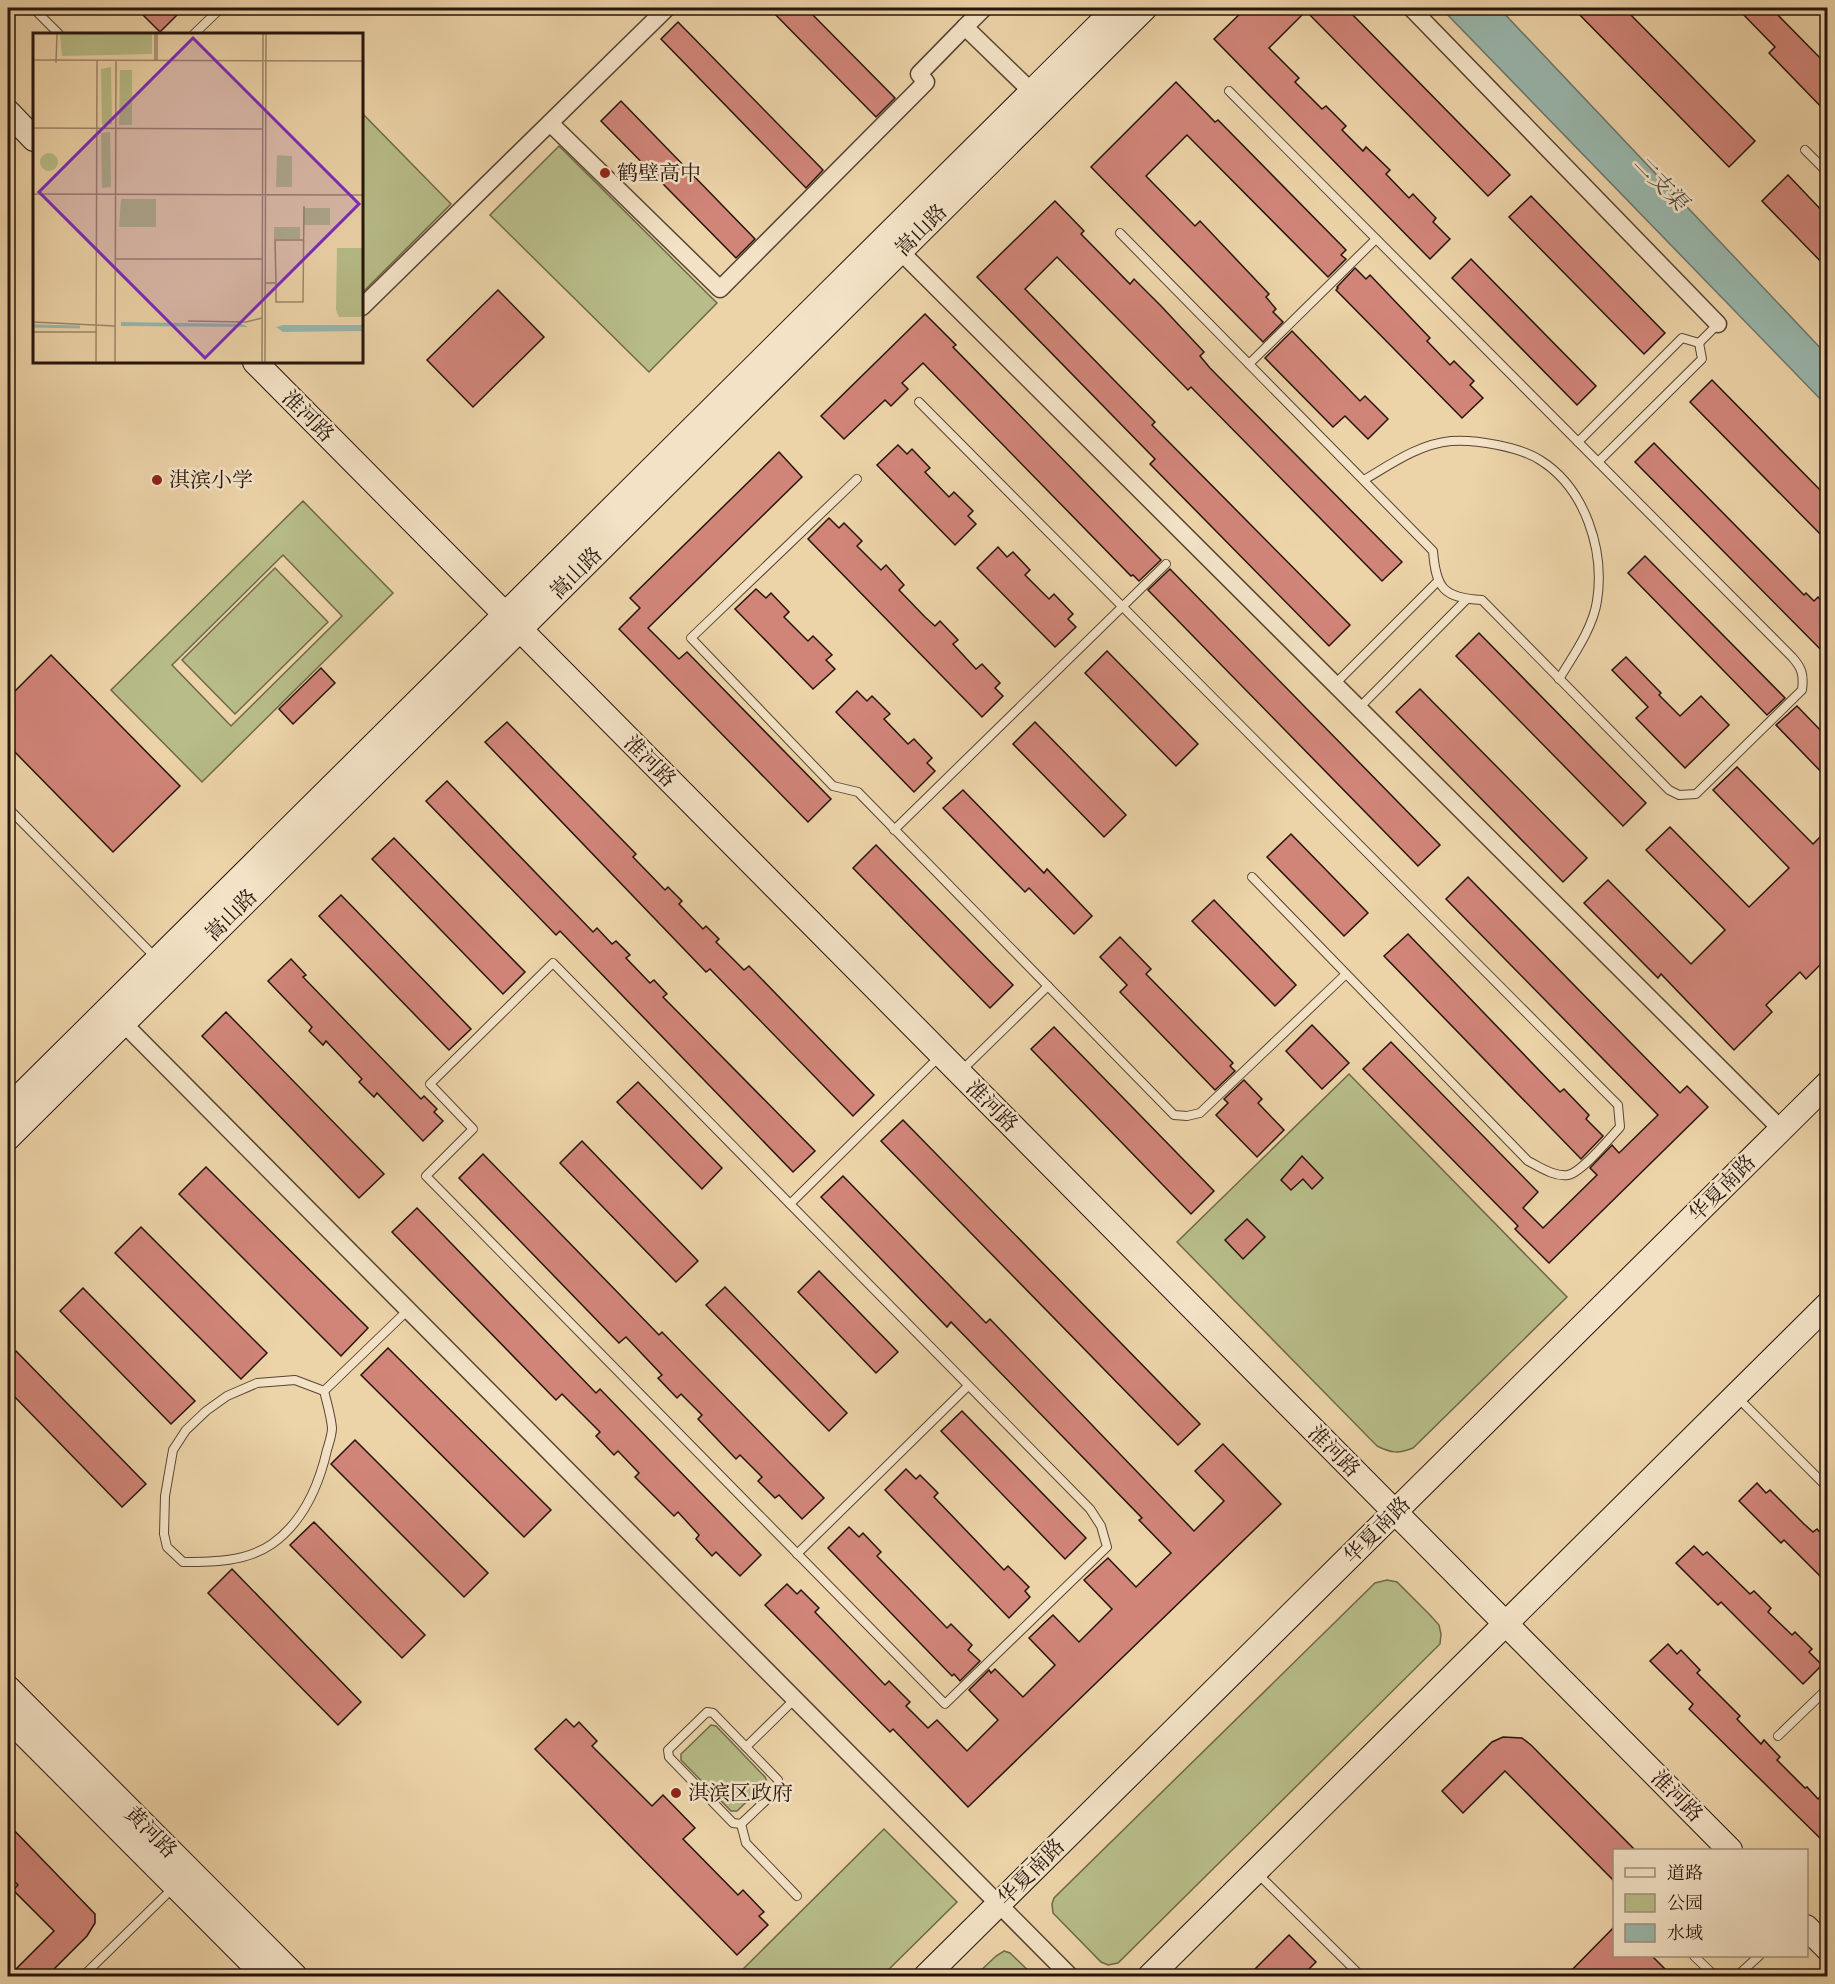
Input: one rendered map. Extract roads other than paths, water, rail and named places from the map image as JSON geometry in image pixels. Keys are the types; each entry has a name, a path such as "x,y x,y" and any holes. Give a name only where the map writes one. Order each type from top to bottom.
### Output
{"street":[{"path":"363,306 668,8"},
{"path":"550,123 720,289 926,82 919,74 984,8"},
{"name":"嵩山路","path":"8,1138 123,1023 512,621 1116,8"},
{"name":"嵩山路","path":"8,1108 157,959 900,251 1145,8"},
{"path":"1411,8 1718,324"},
{"path":"965,27 1031,92"},
{"path":"8,112 33,138"},
{"path":"900,251 1781,1130"},
{"name":"淮河路","path":"256,363 1728,1849"},
{"path":"123,1023 1070,1977"},
{"name":"华夏南路","path":"926,1977 1827,1083"},
{"path":"1150,1977 1827,1304"},
{"name":"黄河路","path":"8,1688 295,1977"},
{"name":"黄河路","path":"8,1718 265,1977"},
{"path":"1808,1930 1827,1949"}],"lane":[{"path":"33,8 58,33"},
{"path":"195,33 221,8"},
{"path":"1120,233 1433,550 1435,572 1442,588 1467,600 1482,600 1669,790 1679,795 1696,794 1802,690 1804,677 1801,667 1792,657 1229,91"},
{"path":"1805,150 1827,173"},
{"path":"1249,364 1376,239"},
{"path":"1699,343 1718,324"},
{"path":"1578,442 1682,338 1699,343"},
{"path":"1598,462 1702,358 1699,343"},
{"path":"919,402 1618,1105 1620,1127 1579,1169 1568,1175 1552,1173 1528,1161 1252,877"},
{"path":"1364,480 1408,453 1451,441 1498,444 1539,459 1564,481 1588,516 1600,567 1597,603 1582,642 1559,679"},
{"path":"857,478 691,638 833,786 858,792 1174,1115 1187,1116 1200,1113 1346,974"},
{"path":"894,830 1167,564"},
{"path":"1335,684 1438,581"},
{"path":"1359,708 1467,600"},
{"path":"8,808 157,959"},
{"path":"553,963 968,1386 1090,1509 1101,1526 1107,1547 945,1704 426,1176 473,1129 430,1084 553,963"},
{"path":"959,1073 1048,986"},
{"path":"790,1204 941,1054"},
{"path":"324,1391 408,1310"},
{"path":"295,1380 324,1391 332,1430 319,1481 299,1516 271,1545 246,1556 219,1562 183,1562 167,1546 164,1534 164,1515 173,1450 186,1430 206,1411 227,1396 257,1383 295,1380"},
{"path":"797,1554 968,1386"},
{"path":"1735,1396 1827,1488"},
{"path":"1778,1736 1827,1688"},
{"path":"746,1747 795,1699"},
{"path":"707,1712 713,1713 778,1780 780,1787 741,1824 733,1823 669,1757 668,1750 707,1712"},
{"path":"741,1824 746,1843 797,1896"},
{"path":"1256,1871 1361,1977"},
{"path":"83,1977 175,1886"},
{"path":"1695,1957 1715,1977"},
{"path":"1737,1977 1757,1957"}],"water":[{"name":"二支渠","path":"1441,8 1499,8 1827,355 1827,406"}],"place":[{"name":"鹤壁高中","path":"605,173"},
{"name":"淇滨小学","path":"157,480"},
{"name":"淇滨区政府","path":"676,1793"}]}
